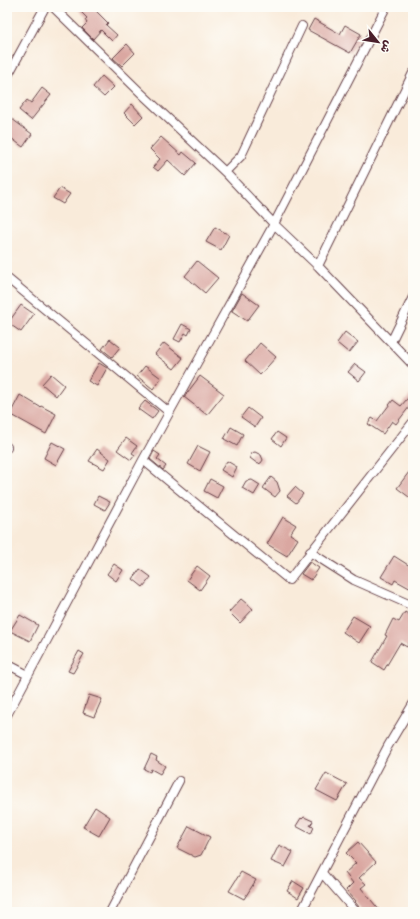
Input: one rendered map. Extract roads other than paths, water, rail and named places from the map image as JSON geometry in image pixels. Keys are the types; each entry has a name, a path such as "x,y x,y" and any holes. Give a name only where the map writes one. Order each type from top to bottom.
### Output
{"street":[{"path":"7,77 45,7"},
{"path":"53,7 225,172 413,365"},
{"path":"7,715 169,412 274,224 386,7"},
{"path":"225,172 241,156 302,26"},
{"path":"318,266 413,73"},
{"path":"7,278 169,412"},
{"path":"391,342 413,297"},
{"path":"143,460 289,580 413,422"},
{"path":"310,552 354,580 413,606"},
{"path":"7,664 28,675"},
{"path":"302,912 388,746 413,704"},
{"path":"110,912 179,781"},
{"path":"322,873 356,912"}]}
